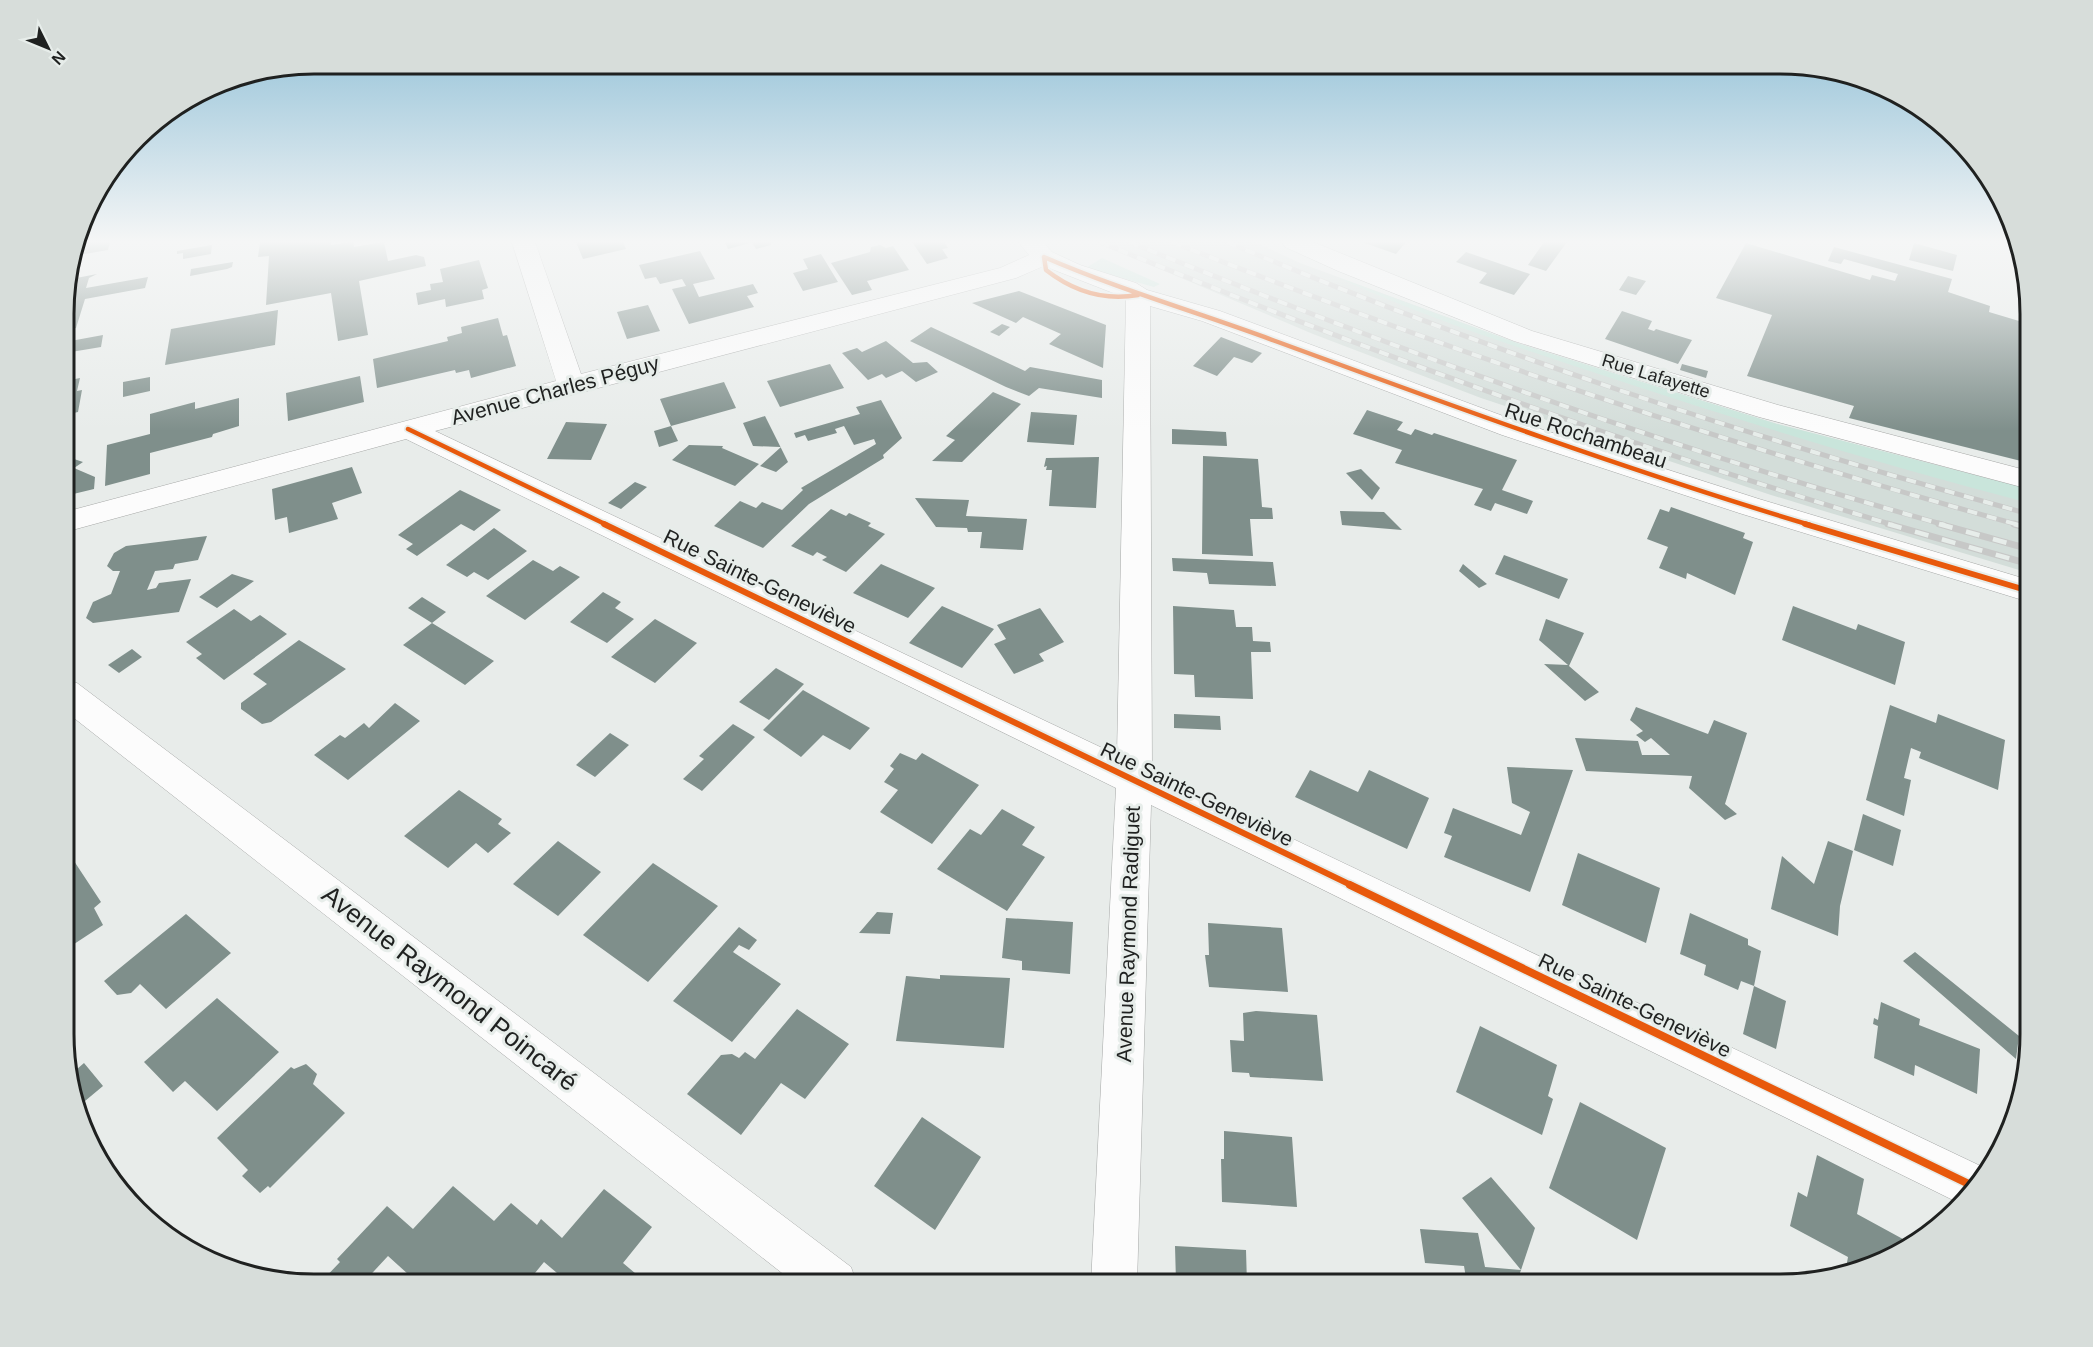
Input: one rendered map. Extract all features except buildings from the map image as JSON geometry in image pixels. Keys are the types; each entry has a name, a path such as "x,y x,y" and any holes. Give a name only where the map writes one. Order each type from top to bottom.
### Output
{"street":[{"path":"544,305 571,385"},
{"name":"Avenue Charles Péguy","path":"74,520 571,385 884,305"},
{"name":"Avenue Raymond Radiguet","path":"1114,1274 1134,781 1138,305"},
{"name":"Rue Rochambeau","path":"1172,305 1211,316 1512,429 1749,506 2020,588"},
{"name":"Rue Lafayette","path":"1444,305 1523,336 1769,411 2020,477"},
{"name":"Rue Sainte-Geneviève","path":"408,429 1967,1183"},
{"name":"Avenue Raymond Poincaré","path":"74,699 821,1274"}],"shaded area":[{"path":"1244,305 1414,305 1520,344 1777,424 2020,487 2020,570 1771,495 1481,398 1313,334"}],"green space":[{"path":"1403,305 1413,305 1520,344 1777,424 2020,487 2020,501 1874,460 1668,397 1476,333"}],"railway":[{"path":"1257,305 1592,428 1893,525"},
{"path":"1288,305 1431,359 1635,430 1945,525"},
{"path":"1335,305 1486,359 1698,430 2019,525"},
{"path":"1383,305 1624,392 1825,455 2020,511"},
{"path":"1888,524 2020,561"},
{"path":"1939,524 2020,546"},
{"path":"2014,524 2020,526"}],"cycle path":[{"path":"1172,305 1479,417 1639,472 2020,588"},
{"path":"408,429 1967,1183"}]}
